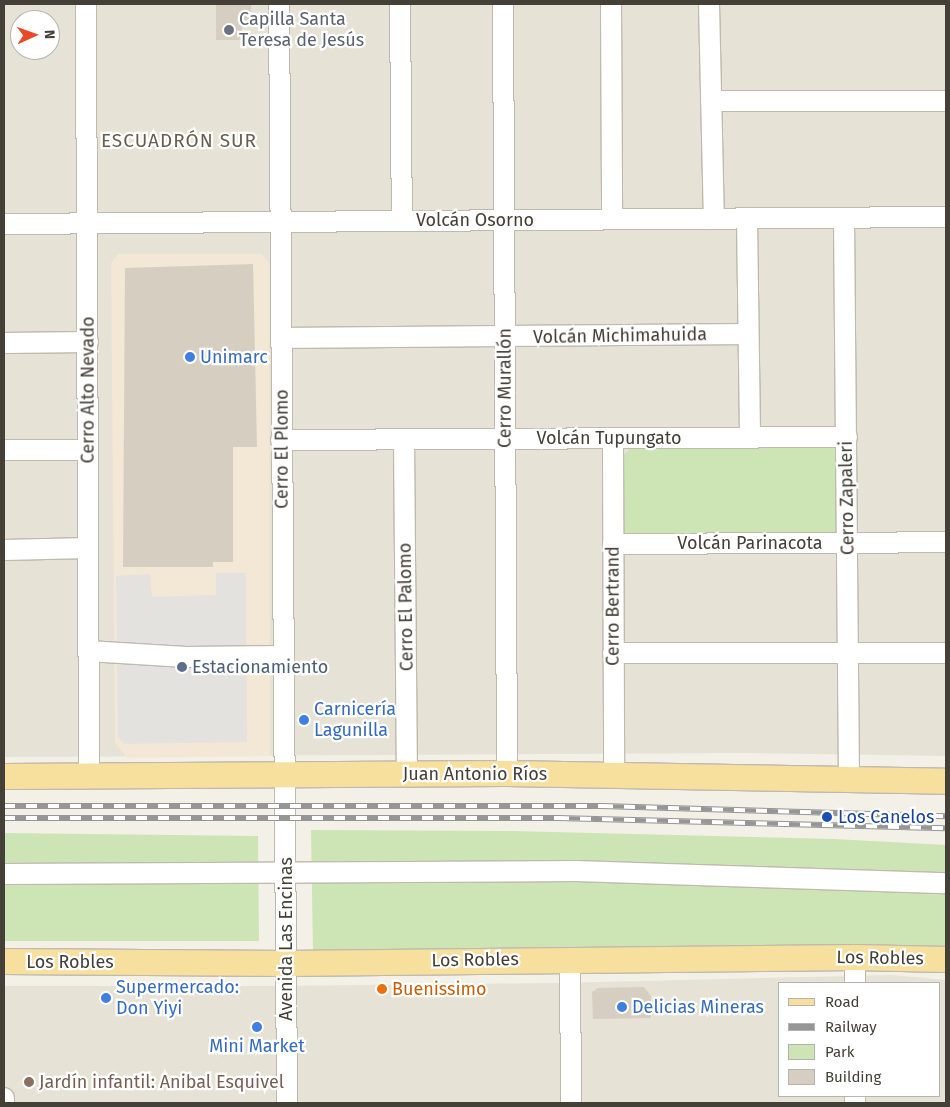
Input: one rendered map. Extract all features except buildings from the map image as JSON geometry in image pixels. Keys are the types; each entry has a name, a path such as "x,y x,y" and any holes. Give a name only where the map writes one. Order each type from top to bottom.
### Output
{"main road":[{"name":"Juan Antonio Ríos","path":"4,776 507,773 946,781"},
{"name":"Los Robles","path":"4,961 286,963 854,957 946,959"}],"street":[{"name":"Cerro Alto Nevado","path":"86,4 88,776"},
{"name":"Cerro El Plomo","path":"279,4 284,774"},
{"path":"400,4 402,221"},
{"name":"Cerro Murallón","path":"504,4 507,773"},
{"path":"611,4 612,220"},
{"path":"709,4 714,219"},
{"path":"711,101 946,101"},
{"name":"Volcán Osorno","path":"4,224 946,217"},
{"path":"747,218 750,438"},
{"name":"Cerro Zapaleri","path":"844,218 849,779"},
{"name":"Volcán Michimahuida","path":"281,338 748,334"},
{"path":"4,343 88,342"},
{"name":"Volcán Tupungato","path":"282,440 847,437"},
{"name":"Cerro Bertrand","path":"613,438 614,774"},
{"name":"Cerro El Palomo","path":"404,440 407,774"},
{"path":"4,450 88,450"},
{"name":"Volcán Parinacota","path":"613,544 946,542"},
{"path":"4,550 88,548"},
{"path":"88,651 186,657 283,656"},
{"path":"613,653 946,653"},
{"name":"Avenida Las Encinas","path":"284,774 287,1103"},
{"path":"4,885 576,871 946,883"},
{"path":"4,874 651,885 946,895"},
{"path":"854,957 855,982"},
{"path":"570,959 571,1103"},
{"path":"4,1098 4,1103"}],"shaded area":[{"path":"4,4 946,4 946,756 742,753 4,757"},
{"path":"118,254 262,254 269,262 270,756 127,758 115,743 111,263"},
{"name":"Estacionamiento","path":"216,573 246,573 247,742 123,744 118,736 116,576 150,574 152,597 216,595"},
{"path":"892,975 946,980 946,1103 4,1103 4,986 557,983"}],"green space":[{"path":"832,443 840,449 841,526 832,534 630,537 621,528 622,458 632,446"},
{"path":"311,830 512,831 834,839 946,845 946,946 313,952"},
{"path":"4,833 258,836 259,941 4,941"}],"railway":[{"path":"4,806 602,806 946,816"},
{"path":"4,818 558,818 946,828"}],"place":[{"name":"Capilla Santa Teresa de Jesús","path":"229,30"},
{"name":"Unimarc","path":"190,357"},
{"name":"Estacionamiento","path":"182,667"},
{"name":"Carnicería Lagunilla","path":"304,720"},
{"name":"Los Canelos","path":"827,817"},
{"name":"Buenissimo","path":"382,989"},
{"name":"Supermercado: Don Yiyi","path":"106,998"},
{"name":"Delicias Mineras","path":"622,1007"},
{"name":"Mini Market","path":"257,1027"},
{"name":"Jardín infantil: Anibal Esquivel","path":"29,1082"}],"district":[{"name":"ESCUADRÓN SUR","path":"179,141"}]}
